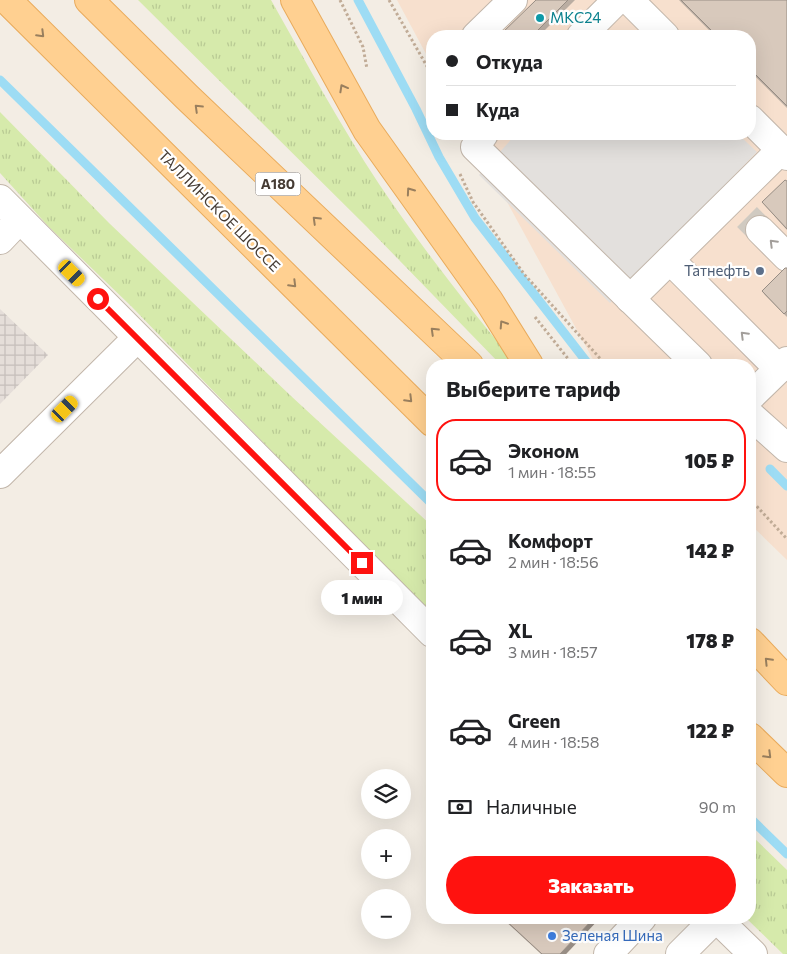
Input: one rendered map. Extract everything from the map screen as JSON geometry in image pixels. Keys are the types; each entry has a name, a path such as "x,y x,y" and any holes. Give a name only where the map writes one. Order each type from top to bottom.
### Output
{"main road":[{"name":"ТАЛЛИНСКОЕ ШОССЕ","path":"7,0 426,416"},
{"name":"A180","path":"89,0 187,97 463,359"},
{"path":"294,0 367,130 489,301 525,359"},
{"path":"756,648 787,681"},
{"path":"756,742 787,773"}],"street":[{"path":"482,30 513,0"},
{"path":"587,30 617,0"},
{"path":"629,0 659,30"},
{"path":"630,299 670,260 746,216 784,153 756,126"},
{"path":"480,140 476,146 692,359"},
{"path":"0,200 426,627"},
{"path":"746,216 787,257"},
{"path":"0,240 20,220"},
{"path":"670,260 783,365 756,391"},
{"path":"0,474 137,338"},
{"path":"756,420 787,448"},
{"path":"608,954 636,924"},
{"path":"680,954 710,924"},
{"path":"722,924 753,954"}],"path":[{"path":"389,0 426,64"},
{"path":"458,170 473,202 524,274 601,359"},
{"path":"756,505 787,539"}],"shaded area":[{"path":"397,0 787,0 787,560 756,530 756,359 593,359 473,140 756,140 756,30 426,30 426,54"},
{"path":"511,140 744,140 757,152 610,303 479,175"},
{"path":"0,309 48,355 0,404"}],"green space":[{"path":"138,0 271,0 337,116 379,184 443,273 512,359 495,359 366,226"},
{"path":"0,112 109,223 291,396 426,520 426,606 379,562 131,306 49,227 0,173"},
{"path":"756,840 787,870 787,954 783,954 752,924 756,924"}],"building":[{"name":"МКС24","path":"536,0 568,0 538,30 505,30"},
{"path":"681,0 787,0 787,106 756,75 756,30 711,30"},
{"path":"785,180 787,181 787,229 762,202"},
{"path":"787,268 787,311 784,314 762,291"},
{"name":"Зеленая Шина","path":"510,924 588,924 560,954 542,954"}],"waterway":[{"path":"358,0 426,130"},
{"path":"0,80 426,498"},
{"path":"431,140 475,218 584,359"},
{"path":"770,469 787,486"},
{"path":"756,824 787,854"}],"tunnel":[{"path":"747,217 760,230"}],"place":[{"name":"МКС24","path":"540,18"},
{"name":"Татнефть","path":"760,271"},
{"name":"Зеленая Шина","path":"552,936"}],"route":[{"path":"98,299 362,563"}]}
